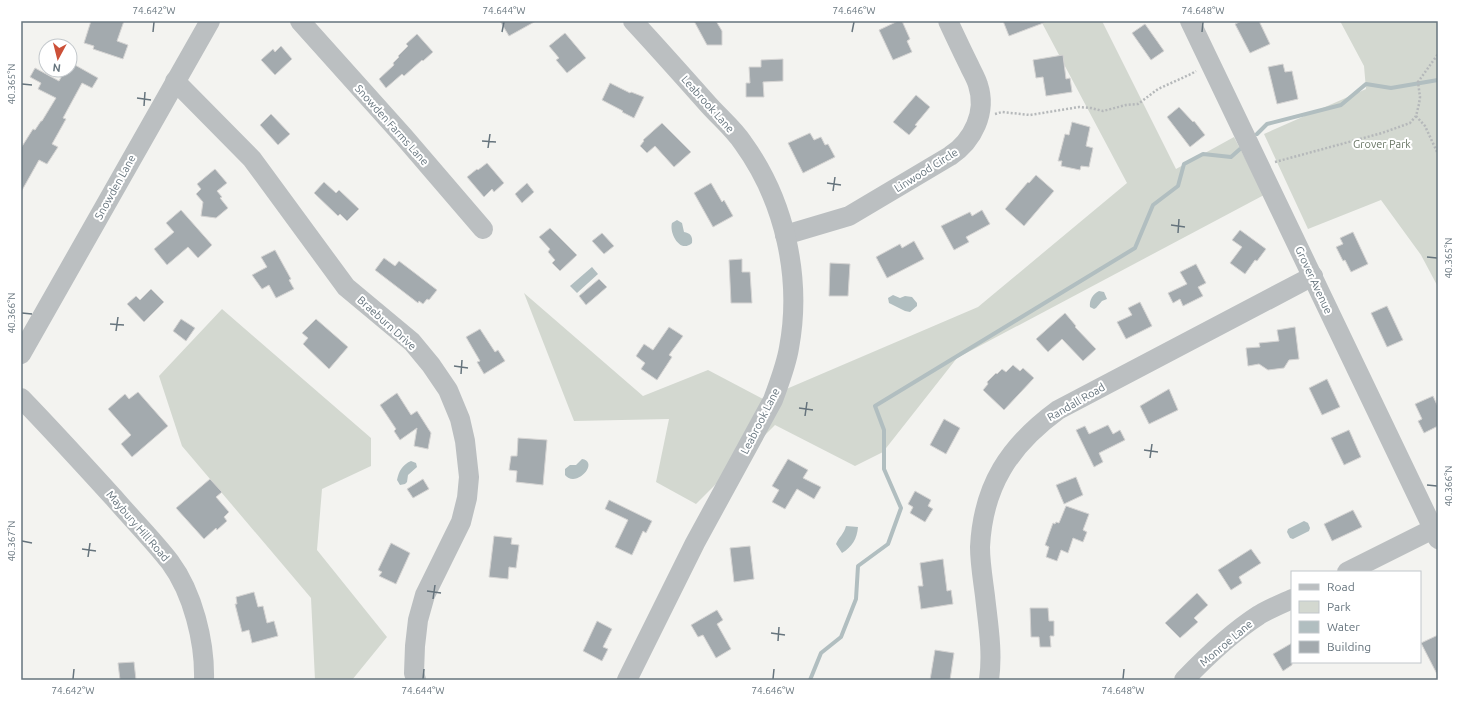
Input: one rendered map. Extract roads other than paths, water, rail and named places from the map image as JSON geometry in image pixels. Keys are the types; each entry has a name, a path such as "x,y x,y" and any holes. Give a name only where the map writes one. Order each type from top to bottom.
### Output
{"street":[{"name":"Snowden Lane","path":"21,354 210,21"},
{"name":"Snowden Farms Lane","path":"300,21 404,137 483,229"},
{"name":"Leabrook Lane","path":"627,680 695,543 773,400 782,378 789,348 793,292 790,259 785,235 772,196 760,170 742,142 633,21"},
{"name":"Linwood Circle","path":"785,235 849,216 958,151 968,140 976,126 980,114 981,100 978,85 948,21"},
{"name":"Grover Avenue","path":"1190,21 1436,534"},
{"name":"Braeburn Drive","path":"175,81 252,159 346,287 412,342 431,365 448,390 460,419 465,441 469,477 467,498 461,522 426,595 418,620 414,646 414,673 416,680"},
{"name":"Randall Road","path":"989,680 991,647 980,549 982,523 997,477 1023,440 1039,424 1058,410 1313,276"},
{"name":"Maybury Hill Road","path":"21,398 70,449 171,563 183,585 194,612 201,638 204,680"},
{"path":"1349,571 1436,534"},
{"name":"Monroe Lane","path":"1184,680 1208,655 1235,632 1260,615 1291,600"}],"water":[{"path":"677,220 682,223 684,232 688,233 691,237 692,243 688,246 683,246 676,241 674,237 672,232 672,223"},
{"path":"592,267 598,274 577,293 570,286"},
{"path":"1099,291 1104,292 1107,299 1102,301 1094,309 1090,307 1090,302 1093,296"},
{"path":"893,295 900,298 905,296 912,297 917,303 917,306 910,312 905,311 889,303 888,298"},
{"path":"582,459 587,461 588,465 587,469 580,477 575,479 565,475 565,469 570,465 576,465"},
{"path":"411,461 416,463 417,467 408,475 407,482 400,485 397,480 400,471 405,464"},
{"path":"1304,521 1308,523 1310,528 1309,531 1293,539 1290,538 1287,532 1288,529"},
{"path":"846,526 858,527 855,539 849,548 842,553 836,544"}],"waterway":[{"path":"1257,134 1267,124 1341,105 1366,84 1391,88 1438,80"},
{"path":"810,680 821,653 841,637 856,599 858,566 888,544 901,508 884,469 884,430 875,406 1135,248 1153,205 1178,186 1184,164 1203,154 1231,157 1240,149"}],"park label":[{"name":"Grover Park","path":"1382,144"}]}
